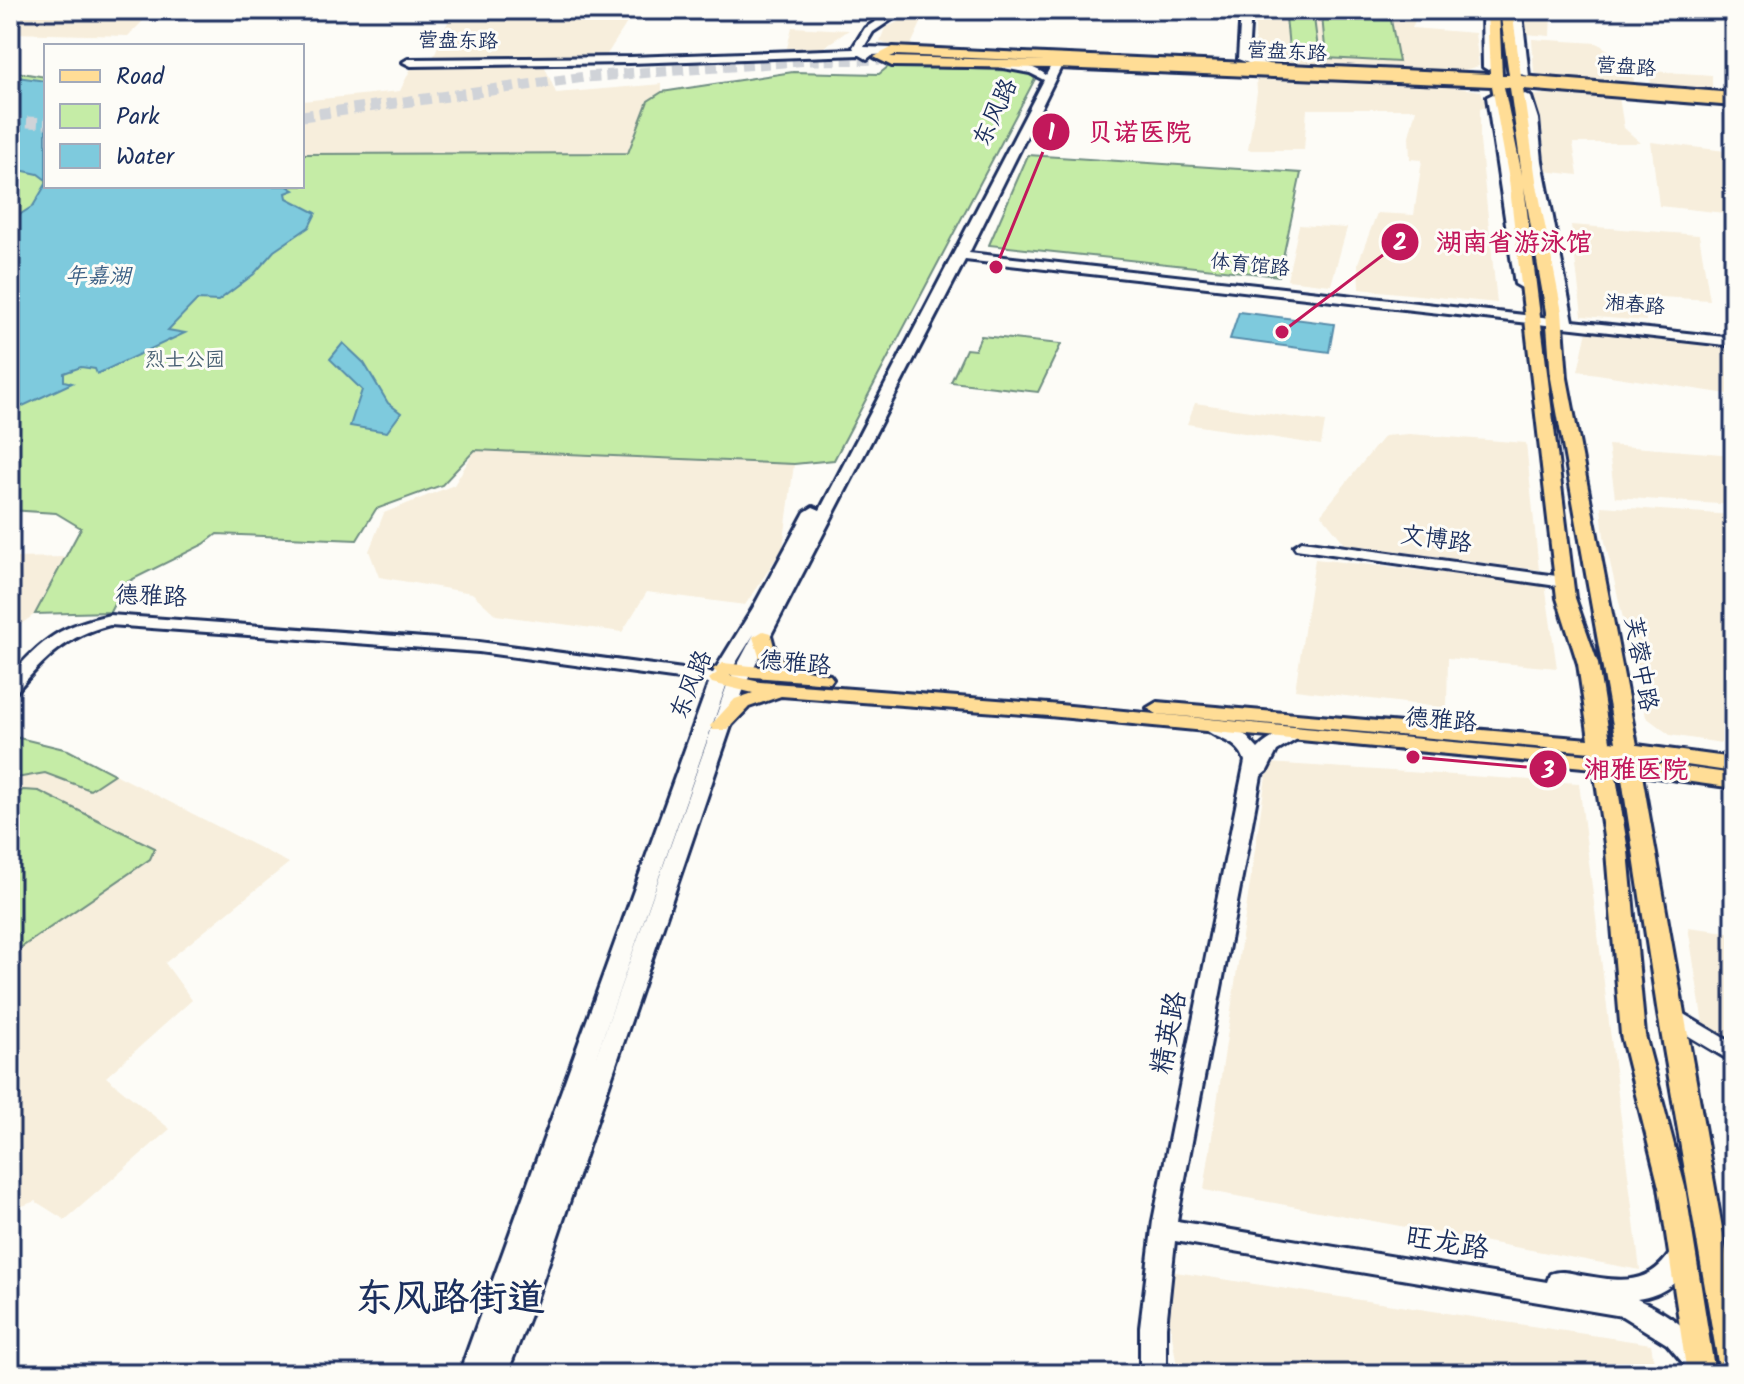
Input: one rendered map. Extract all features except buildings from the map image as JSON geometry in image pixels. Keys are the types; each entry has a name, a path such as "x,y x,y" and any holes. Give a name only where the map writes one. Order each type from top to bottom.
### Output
{"main road":[{"name":"芙蓉中路","path":"1490,10 1494,77 1516,105 1522,132 1548,317 1602,595 1670,1014 1734,1374"},
{"path":"1511,11 1513,61 1518,79"},
{"name":"营盘东路","path":"894,55 1051,65 1270,68 1441,78"},
{"name":"营盘东路","path":"894,55 998,66 1084,65 1518,79"},
{"path":"1441,78 1470,86 1494,77"},
{"name":"芙蓉中路","path":"1518,79 1516,180 1548,317 1544,431 1564,582 1588,664 1617,851 1633,1035 1672,1187 1700,1370"},
{"name":"营盘路","path":"1518,79 1734,100"},
{"path":"1516,105 1549,89 1582,87"},
{"path":"1522,132 1532,119"},
{"path":"763,637 764,647 774,662 804,675 823,679"},
{"name":"德雅路","path":"730,676 823,679 1602,754"},
{"name":"德雅路","path":"730,676 793,690 1049,710 1213,728 1602,754"},
{"path":"720,726 742,703 793,690"},
{"path":"1628,753 1650,741 1734,752"},
{"path":"1628,753 1734,781"},
{"path":"1602,754 1628,753 1734,765"}],"street":[{"path":"859,47 874,26 901,10"},
{"path":"806,55 846,54 910,10"},
{"path":"1246,10 1243,59 1270,68"},
{"path":"1518,79 1511,11 1556,10"},
{"path":"872,35 874,44 894,55"},
{"name":"营盘东路","path":"859,47 894,55 630,62 408,62 630,60 834,52 859,47"},
{"name":"东风路","path":"494,1374 524,1297 720,726 730,676 763,637 962,254 1051,65"},
{"name":"东风路","path":"472,1374 730,676 762,608 967,228 1051,65"},
{"name":"芙蓉中路","path":"1494,77 1548,317"},
{"path":"1516,105 1532,119 1548,317"},
{"name":"体育馆路","path":"962,254 1548,317"},
{"name":"湘春路","path":"1548,317 1734,339"},
{"name":"文博路","path":"1302,546 1564,582"},
{"name":"德雅路","path":"10,675 39,641 54,632 84,619 114,614 485,640 730,676"},
{"name":"德雅路","path":"10,688 47,644 84,625 110,620 479,647 730,676"},
{"name":"精英路","path":"1153,1374 1153,1327 1254,761 1245,744 1229,733 1213,728"},
{"name":"精英路","path":"1162,1374 1170,1224 1260,759 1270,746 1295,735"},
{"path":"1670,1014 1734,1055"},
{"name":"旺龙路","path":"1170,1224 1627,1291 1664,1281 1683,1254"},
{"name":"旺龙路","path":"1170,1224 1626,1306 1664,1328 1685,1345 1700,1370"}],"shaded area":[{"path":"10,10 154,10 128,36 10,33"},
{"path":"453,10 635,10 606,56 433,58"},
{"path":"1255,10 1419,10 1412,28 1475,33 1479,66 1458,72 1410,69 1409,73 1270,65 1255,58"},
{"path":"1521,14 1551,14 1550,36 1525,34"},
{"path":"900,21 922,21 910,47 891,47 880,41 885,28"},
{"path":"792,27 849,30 821,49 787,48"},
{"path":"1532,39 1597,43 1630,64 1635,85 1553,79 1534,73"},
{"path":"544,65 556,93 662,84 662,92 648,101 628,153 304,154 304,101 400,91 412,66"},
{"path":"1650,71 1712,75 1712,91 1651,86"},
{"path":"1256,76 1430,84 1481,91 1487,107 1480,108 1480,141 1497,303 1359,289 1358,263 1377,213 1414,215 1422,160 1410,159 1409,136 1416,109 1307,109 1304,150 1248,150 1257,92"},
{"path":"1553,93 1619,97 1624,128 1641,143 1573,143 1578,175 1544,171 1531,96"},
{"path":"1651,142 1734,152 1734,214 1659,206"},
{"path":"1299,225 1347,228 1331,285 1287,280"},
{"path":"1571,225 1699,235 1710,300 1644,296 1646,321 1582,316"},
{"path":"1587,331 1734,345 1734,395 1578,371"},
{"path":"1195,403 1325,422 1321,445 1187,424"},
{"path":"1409,434 1526,443 1539,570 1345,544 1321,514 1384,436"},
{"path":"1608,445 1734,455 1734,505 1615,497"},
{"path":"475,450 794,464 783,548 745,605 647,592 622,632 496,615 472,593 379,577 369,551 384,513 454,485"},
{"path":"1601,506 1734,515 1734,745 1670,735 1646,717 1604,537"},
{"path":"66,557 35,614 10,632 10,558"},
{"path":"1315,559 1545,584 1557,668 1448,658 1447,708 1295,690"},
{"path":"10,738 68,750 289,863 165,963 192,1000 106,1077 170,1129 65,1220 35,1201 10,1211"},
{"path":"1268,763 1579,783 1640,1270 1204,1190"},
{"path":"1688,927 1734,933 1734,1042 1703,1024"},
{"path":"1162,1270 1651,1344 1656,1374 1178,1374"}],"green space":[{"path":"1286,10 1325,10 1326,17 1333,17 1333,11 1379,13 1380,19 1391,20 1399,62 1326,58 1322,16 1287,14"},
{"path":"1286,17 1314,18 1318,49 1289,48"},
{"name":"烈士公园","path":"889,66 1020,71 1029,72 1035,79 834,460 794,464 475,450 442,485 376,509 357,540 217,534 204,544 125,583 110,612 35,614 81,528 56,513 10,510 10,71 44,77 44,188 304,188 304,154 628,153 648,101 662,92 793,72 879,74"},
{"path":"1028,155 1301,173 1279,276 989,245"},
{"path":"981,336 1061,344 1038,392 951,382 966,349 975,350"},
{"path":"10,738 68,750 114,774 90,790 45,773 10,779"},
{"path":"23,790 39,791 155,848 150,859 10,955 10,799"}],"water":[{"path":"10,76 44,81 44,178 38,174 10,168"},
{"name":"年嘉湖","path":"44,187 290,188 294,190 286,193 287,198 316,213 309,227 274,251 254,274 218,301 197,300 168,330 185,333 97,374 95,369 81,367 64,373 64,381 72,383 10,412 10,221 33,206"},
{"path":"1239,312 1334,324 1329,352 1230,339"},
{"path":"343,343 364,363 388,403 401,413 387,432 350,426 362,390 330,359"}],"tunnel":[{"path":"304,116 585,77 810,60 893,59"},
{"path":"10,121 44,123"}],"place":[{"name":"贝诺医院","path":"996,267"},
{"name":"湖南省游泳馆","path":"1282,332"},
{"name":"湘雅医院","path":"1413,757"}],"district":[{"name":"东风路街道","path":"450,1300"}]}
